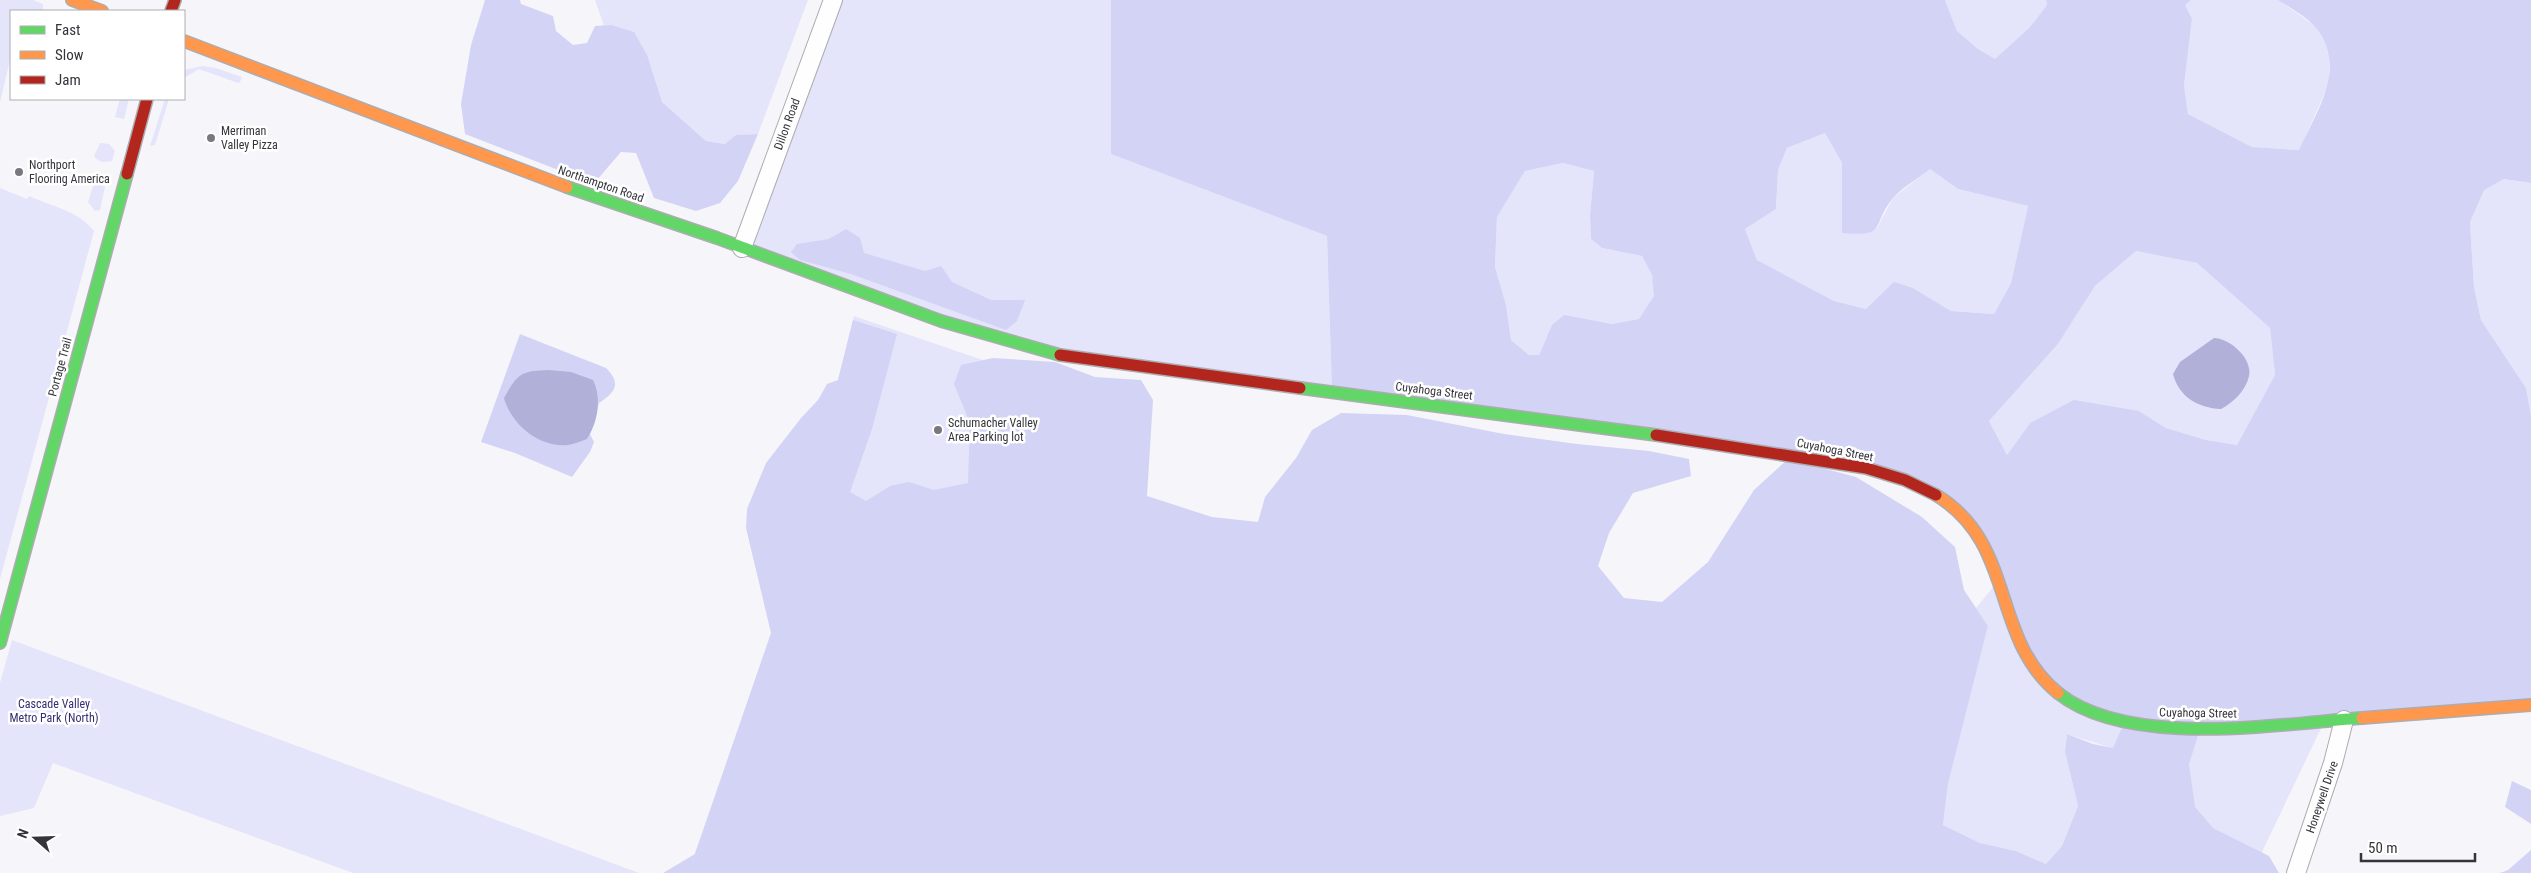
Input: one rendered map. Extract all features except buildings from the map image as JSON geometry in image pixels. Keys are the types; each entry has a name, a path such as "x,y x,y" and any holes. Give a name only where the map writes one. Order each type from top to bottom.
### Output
{"street":[{"path":"72,0 99,10"},
{"name":"Dillon Road","path":"742,248 833,0"},
{"name":"Northampton Road","path":"185,41 266,70 534,174 742,248 900,308 1012,345"},
{"name":"Portage Trail","path":"0,643 147,100"},
{"name":"Cuyahoga Street","path":"1012,345 1063,356 1703,440 1816,459 1899,478 1940,497 1956,508 1982,537 1992,556 2014,632 2026,658 2044,681 2076,703 2125,721 2171,728 2209,729 2531,705"},
{"name":"Honeywell Drive","path":"2296,873 2333,763 2344,720"}],"green space":[{"path":"0,0 33,0 43,4 43,10 10,10 10,60 0,102"},
{"path":"595,0 808,0 758,134 737,135 725,144 706,141 662,102 654,82 611,25 604,26"},
{"path":"833,0 1111,0 1111,154 1327,236 1332,392 1063,356 742,248"},
{"path":"1945,0 2046,0 2047,5 2030,27 1995,59 1978,49 1957,31"},
{"path":"2191,0 2278,0 2315,26 2330,51 2329,84 2299,150 2252,147 2188,114 2184,87 2192,19 2184,5"},
{"path":"202,66 216,68 242,77 238,83 199,69 185,77 185,70"},
{"path":"120,100 129,100 124,119 115,117"},
{"path":"165,100 169,100 155,145 150,146"},
{"path":"1825,133 1842,163 1842,233 1877,228 1893,198 1930,169 1958,189 2028,206 2011,283 1994,314 1951,311 1913,288 1866,309 1834,301 1757,260 1745,229 1776,209 1778,170 1787,148"},
{"path":"100,143 109,144 115,151 112,161 100,161 94,156"},
{"path":"1563,163 1594,171 1590,215 1591,239 1602,248 1642,256 1652,275 1655,296 1639,319 1612,324 1581,319 1546,338 1539,355 1529,355 1511,340 1506,305 1495,267 1497,217 1525,171"},
{"path":"2504,179 2531,183 2531,415 2526,388 2481,320 2474,287 2470,222 2483,190"},
{"path":"99,184 105,187 100,210 95,211 88,202 93,186"},
{"path":"0,188 27,199 29,196 73,214 81,218 94,231 0,579"},
{"path":"2136,251 2197,263 2270,328 2275,375 2237,445 2206,440 2166,428 2139,411 2112,408 2030,423 2007,455 1989,421 2058,344 2095,286"},
{"path":"854,316 1009,369 846,873 688,873 769,640 791,565"},
{"path":"1999,580 2324,722 2252,873 2112,748 2067,734 2065,752 2078,806 2062,846 2046,864 2016,851 1980,843 1943,825 1948,784 1988,626 1976,608"},
{"name":"Cascade Valley Metro Park (North)","path":"12,640 639,873 353,873 53,763 34,808 0,816 0,683"}],"shaded area":[{"path":"485,0 520,0 521,4 553,16 556,31 573,45 587,43 595,26 611,25 634,32 647,55 662,102 706,141 725,144 736,135 758,134 738,181 720,203 696,211 654,198 636,153 621,152 596,181 566,173 465,134 461,104 471,45"},
{"path":"1111,0 1945,0 1957,31 1978,49 1995,59 2030,27 2047,5 2046,0 2191,0 2185,5 2192,19 2184,86 2188,114 2252,147 2299,150 2326,89 2329,74 2329,58 2325,43 2316,28 2303,16 2278,0 2531,0 2531,183 2504,179 2484,190 2470,222 2474,287 2481,320 2526,388 2531,415 2531,705 2200,729 2189,764 2195,807 2213,828 2269,856 2279,873 663,873 695,854 771,633 746,528 747,509 766,463 801,418 818,400 827,384 838,380 853,320 897,334 872,429 850,492 866,501 890,486 909,482 934,490 968,483 970,423 954,384 961,365 993,358 1055,362 1095,377 1141,380 1153,400 1147,496 1212,517 1258,522 1265,497 1296,458 1312,430 1341,413 1407,415 1504,434 1649,451 1689,459 1691,476 1633,493 1609,533 1598,566 1624,598 1662,602 1708,562 1754,490 1788,459 1856,477 1922,517 1955,547 1964,590 1988,626 1948,784 1943,825 1980,843 2016,851 2046,864 2062,846 2078,806 2065,752 2067,734 2093,744 2113,748 2125,721 2094,711 2070,700 2051,687 2037,672 2025,654 2016,633 1995,568 1983,540 1971,523 1956,508 1916,484 1895,476 1849,465 1663,435 1332,392 1327,236 1111,154","holes":["1825,133 1842,163 1842,233 1857,234 1873,231 1893,198 1930,169 1958,189 2028,206 2011,283 1994,314 1951,311 1913,288 1894,282 1866,309 1834,301 1757,260 1745,229 1776,209 1778,170 1787,148","1563,163 1594,171 1590,215 1591,239 1602,248 1642,256 1652,275 1654,296 1639,319 1612,324 1564,315 1552,325 1539,355 1529,355 1511,340 1506,305 1495,267 1497,217 1525,171","2136,251 2197,263 2270,328 2275,375 2237,445 2206,440 2166,428 2139,411 2074,400 2030,423 2007,455 1989,421 2058,344 2095,286"]},
{"path":"846,229 860,238 864,253 925,271 941,266 952,282 991,300 1025,300 1017,321 1006,330 851,274 800,260 791,252 797,244 829,239"},
{"path":"520,334 606,368 614,379 615,383 612,391 599,403 590,434 594,442 590,452 572,477 515,453 481,442"},
{"path":"2214,338 2226,341 2239,350 2244,356 2249,369 2249,376 2242,391 2235,399 2221,409 2197,404 2191,400 2180,389 2173,374 2180,362"},
{"path":"532,371 571,372 593,380 596,387 598,410 594,425 587,439 568,445 547,443 520,425 508,408 504,398 517,378"},
{"path":"2512,781 2531,790 2531,824 2505,807"},
{"path":"2531,850 2531,873 2500,873 2508,870"}],"traffic: fast":[{"path":"0,643 127,174"},
{"path":"567,187 717,238 941,321 1060,355"},
{"path":"1300,388 1656,435"},
{"path":"2058,693 2088,710 2123,721 2163,727 2205,729 2362,718"}],"traffic: slow":[{"path":"72,0 99,10"},
{"path":"185,41 567,187"},
{"path":"1936,495 1962,515 1980,539 1992,565 2022,646 2037,671 2058,693"},
{"path":"2362,718 2531,705"}],"traffic: jam":[{"path":"171,10 175,0"},
{"path":"127,174 147,100"},
{"path":"1060,355 1300,388"},
{"path":"1656,435 1866,468 1905,480 1936,495"}],"place":[{"name":"Merriman Valley Pizza","path":"211,138"},
{"name":"Northport Flooring America","path":"19,172"},
{"name":"Schumacher Valley Area Parking lot","path":"938,430"}]}
